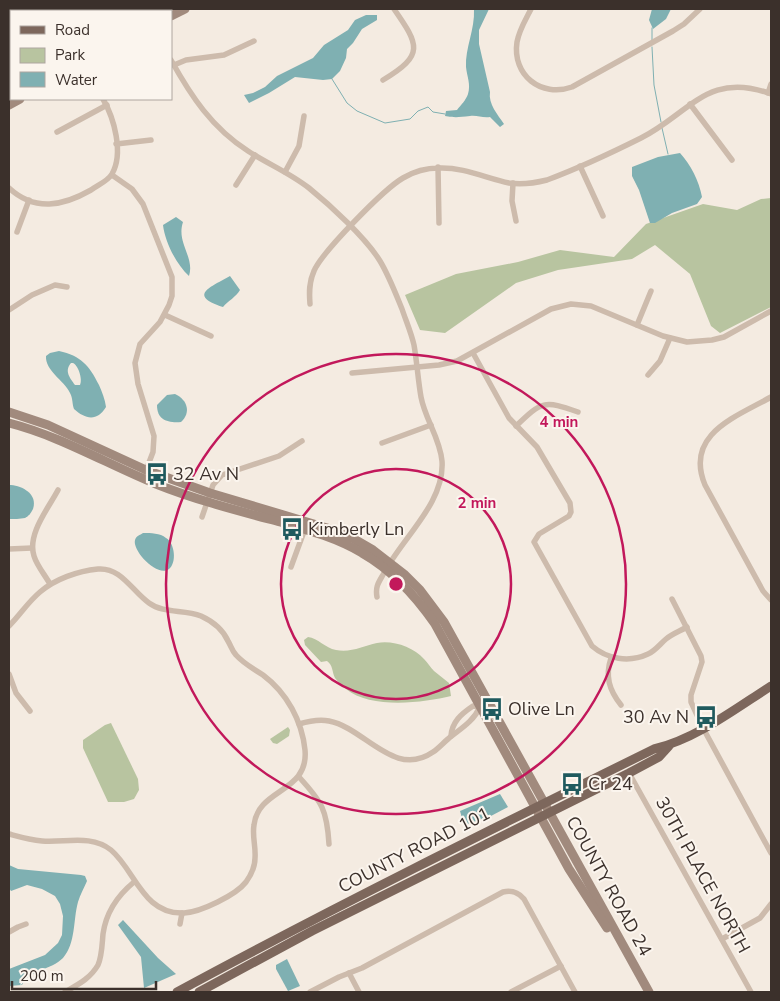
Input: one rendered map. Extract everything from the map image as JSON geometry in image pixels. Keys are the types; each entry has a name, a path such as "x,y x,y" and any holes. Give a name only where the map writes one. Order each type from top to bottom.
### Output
{"main road":[{"name":"COUNTY ROAD 101","path":"177,992 311,920 544,803 654,749 670,745 703,728 771,686"},
{"name":"COUNTY ROAD 101","path":"199,992 312,931 629,773 659,757 670,745"}],"street":[{"path":"172,16 185,9"},
{"path":"383,80 410,60 414,44 408,29 394,9"},
{"path":"531,9 517,39 517,56 528,78 540,88 555,91 572,87 678,28 700,9"},
{"path":"254,41 224,55 173,63 191,94 207,116 233,140 285,172 324,201 369,246 387,274 411,333 421,397 440,450 442,462 439,485 429,507 388,565 375,588 377,597"},
{"path":"310,304 310,282 318,261 393,184 415,172 438,168 452,168 513,183 535,183 547,180 642,138 702,96 719,90 749,89 770,94 771,84"},
{"path":"9,188 29,200 49,204 70,201 112,175 117,160 116,144 113,121 104,100"},
{"path":"690,104 732,160"},
{"path":"57,132 107,105"},
{"path":"285,172 299,146 304,116"},
{"path":"116,144 151,140"},
{"path":"236,185 255,155"},
{"path":"580,166 603,216"},
{"path":"438,168 438,223"},
{"path":"112,175 132,189 143,204 172,276 172,296 165,315 140,344 135,363 138,384 154,436 153,452 145,475"},
{"path":"513,183 512,202 516,221"},
{"path":"17,232 29,200"},
{"path":"9,310 32,295 55,285 67,287"},
{"path":"636,325 650,291"},
{"path":"352,374 448,364 472,353 551,309 571,304 591,306 670,338 687,342 712,340 735,332 771,311"},
{"path":"165,315 210,336"},
{"path":"648,375 660,361 670,338"},
{"path":"472,353 507,415 537,447 570,503 571,512 565,519 539,534 535,539 535,546 588,640 598,651 611,658 626,658 648,654 665,640 687,627"},
{"path":"771,397 714,431 703,447 700,466 705,485 771,600"},
{"path":"516,426 532,410 545,404 559,405 578,412"},
{"name":"COUNTY ROAD 24","path":"9,412 48,425 145,475"},
{"name":"COUNTY ROAD 24","path":"9,423 43,434 145,475 209,498 306,526 327,528 354,539 420,590 434,608 489,702 648,992"},
{"path":"382,443 431,425"},
{"path":"202,517 213,485 222,475 278,456 302,441"},
{"path":"50,584 34,557 32,548 36,529 58,490"},
{"path":"291,567 306,526"},
{"path":"9,549 32,548"},
{"name":"COUNTY ROAD 24","path":"388,565 435,624 451,650 480,707 569,868 648,992"},
{"path":"9,626 32,600 50,584 70,575 98,569 105,569 118,574 143,598 156,607 164,610 190,613 208,620 223,633 234,653 280,691 294,712 306,753 299,777 265,802 259,809 254,824 254,868 246,882 233,893 198,911 182,913 163,909 147,897 134,882 112,850 97,842 80,840 43,841 9,834"},
{"path":"672,598 701,656 702,662 691,695 692,702 703,728 771,854"},
{"path":"611,658 608,681 611,690 621,705"},
{"path":"9,674 16,693 30,711"},
{"path":"299,724 320,720 339,724 385,753 402,759 420,757 432,752 451,736 459,732 477,713 480,707 489,702"},
{"path":"451,736 452,727 460,716 472,706 480,707"},
{"name":"30TH PLACE NORTH","path":"629,773 751,992"},
{"path":"299,777 315,795 323,808 329,844"},
{"path":"65,992 86,980 103,962 106,922 109,912 120,894 134,882"},
{"path":"310,992 339,976 362,968 503,892 512,891 524,900 575,992"},
{"path":"722,939 760,918 771,904"},
{"path":"180,924 182,913"},
{"path":"9,932 26,924"},
{"path":"511,992 560,966"},
{"path":"349,973 359,992"},
{"path":"194,984 199,992"}],"green space":[{"path":"771,198 771,307 720,333 711,326 690,274 655,245 632,259 558,270 516,283 445,333 420,330 405,295 456,274 518,262 560,250 614,257 646,224 703,204 737,210 761,199"},
{"path":"308,637 332,649 341,651 383,642 409,648 425,660 434,671 449,683 451,696 426,701 397,703 369,700 356,695 346,689 336,679 327,661 321,662 305,645 304,640"},
{"path":"111,723 138,779 139,790 134,799 124,802 108,802 83,748 83,740"},
{"path":"288,727 290,730 289,736 277,744 273,743 270,739"}],"water":[{"path":"474,9 489,9 479,30 479,44 490,92 490,101 504,124 500,127 490,117 445,116 446,111 457,110 468,94 469,84 466,60"},
{"path":"652,9 671,9 666,19 653,29 649,20"},
{"path":"366,15 377,15 377,20 362,29 347,49 346,58 340,71 332,79 295,77 249,103 244,95 265,87 277,76 313,58 324,45 348,30 355,20"},
{"path":"680,153 694,173 702,197 697,204 672,213 655,223 650,223 639,190 632,176 632,167 658,157"},
{"path":"176,217 183,222 181,230 183,243 190,262 189,276 176,259 164,232 163,225"},
{"path":"230,276 240,290 234,297 223,307 206,299 204,295 210,287"},
{"path":"59,351 67,353 84,362 92,372 99,385 106,407 99,415 87,417 74,409 72,397 67,388 48,366 46,356","holes":["73,363 80,372 80,385 75,385 68,374 69,366"]},
{"path":"175,394 183,400 187,407 186,415 181,422 164,420 157,410 157,405 167,395"},
{"path":"9,485 14,485 28,491 33,499 33,509 25,518 9,519"},
{"path":"143,533 158,534 164,536 169,541 173,548 174,558 169,569 159,570 142,556 135,545 135,540"},
{"path":"500,794 508,807 489,817 464,825 460,811"},
{"path":"9,865 18,869 81,875 85,876 87,881 76,909 74,931 70,945 63,958 30,976 22,985 9,986 9,969 45,955 58,943 62,935 63,916 60,904 55,896 42,889 27,885 11,891 9,888"},
{"path":"123,920 158,958 176,974 144,988 141,957 118,925"},
{"path":"287,959 300,986 288,991 276,969 276,965"}],"waterway":[{"path":"652,28 652,40"},
{"path":"652,47 654,85 661,122"},
{"path":"332,79 347,103 357,111 385,123 410,119 418,111 428,107 433,112 445,114"},
{"path":"662,128 668,154"}],"place":[{"name":"32 Av N","path":"157,474"},
{"name":"Kimberly Ln","path":"292,529"},
{"name":"Olive Ln","path":"492,709"},
{"name":"30 Av N","path":"706,717"},
{"name":"Cr 24","path":"572,784"}]}
